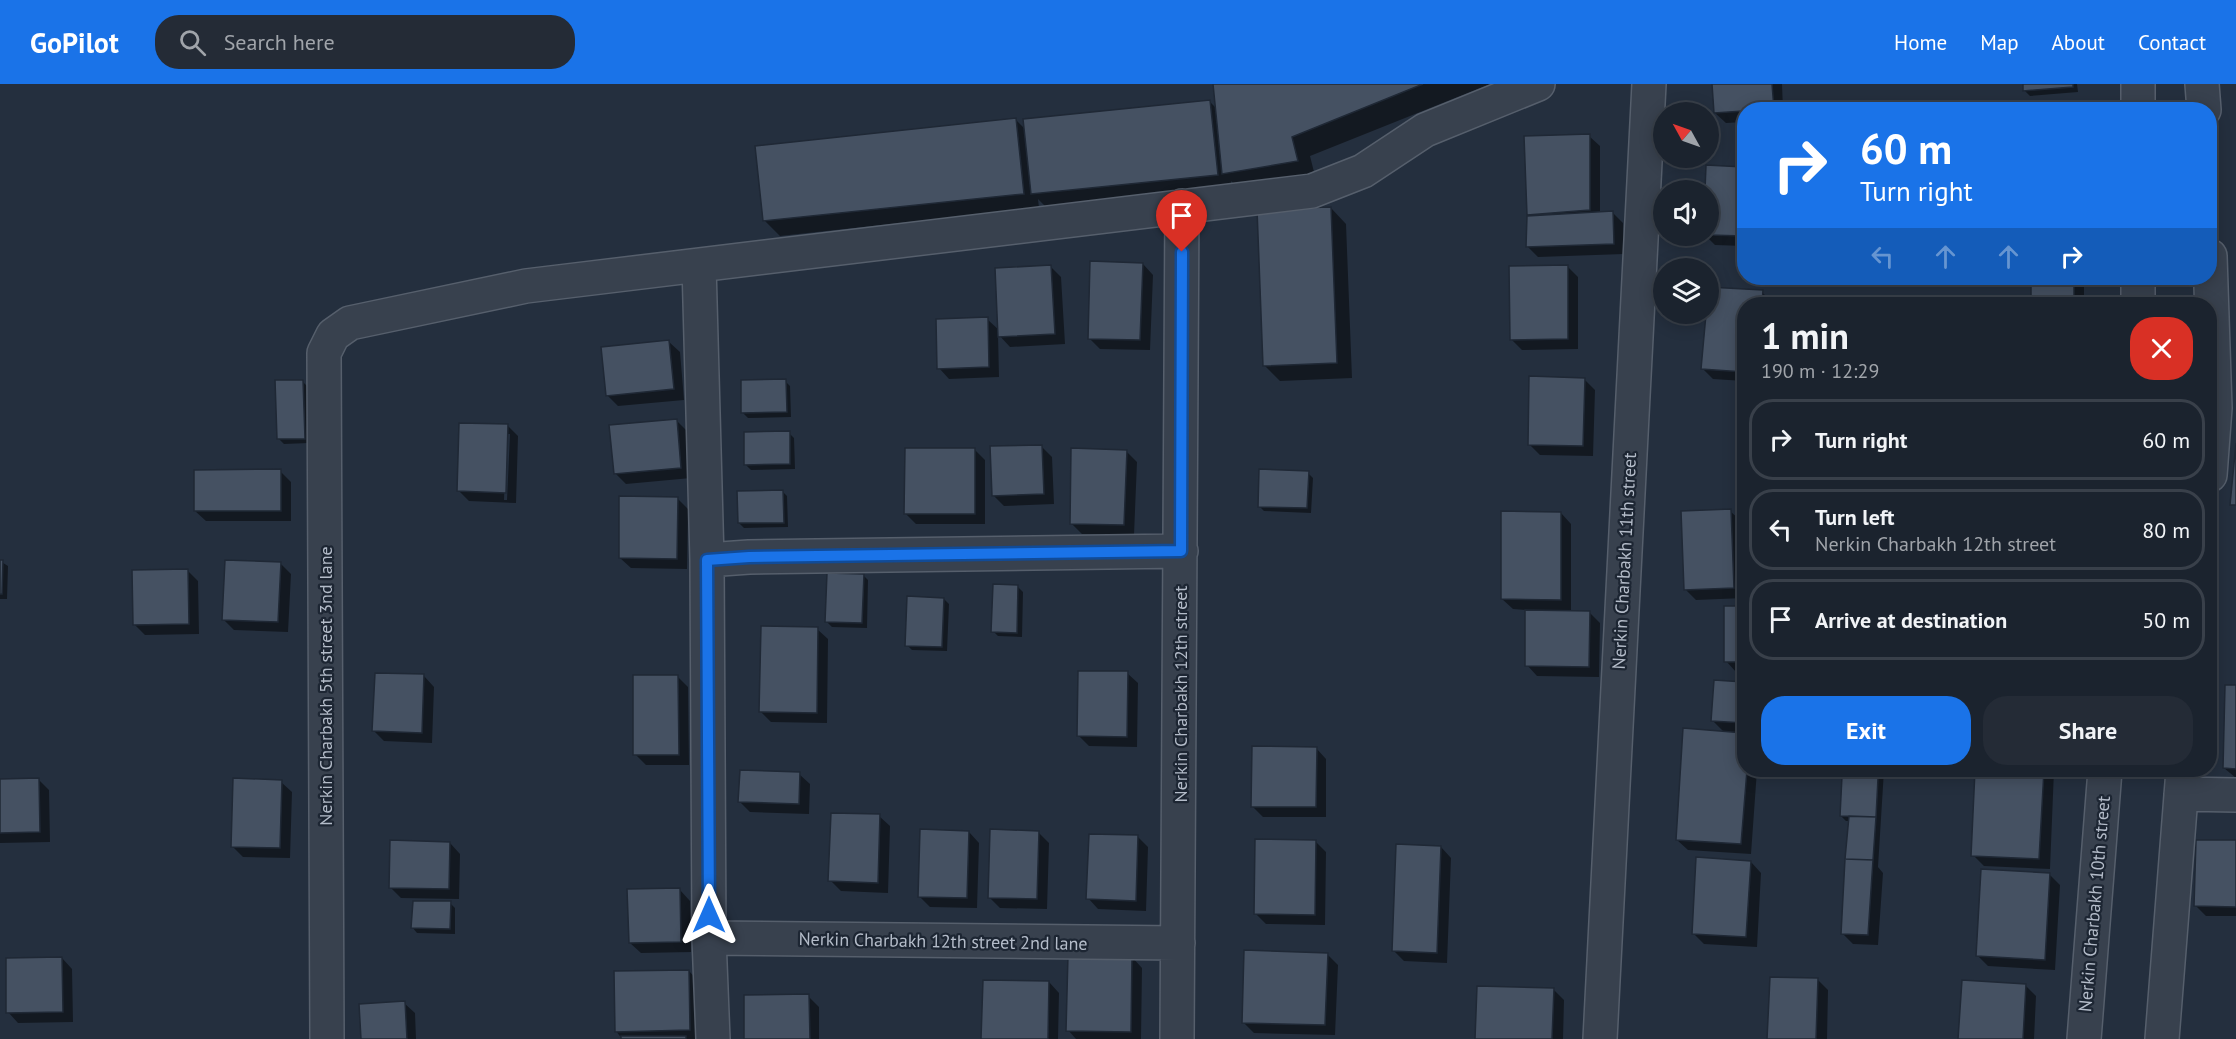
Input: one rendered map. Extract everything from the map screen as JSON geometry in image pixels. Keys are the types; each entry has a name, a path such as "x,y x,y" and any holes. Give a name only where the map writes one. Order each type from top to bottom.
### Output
{"street":[{"path":"712,1039 709,938 707,560 699,265 1312,191 1363,171 1425,130 1538,84"},
{"name":"Nerkin Charbakh 11th street","path":"1600,1039 1649,84"},
{"path":"2138,84 2138,102"},
{"path":"2202,84 2203,102"},
{"name":"Nerkin Charbakh 12th street","path":"1177,1039 1182,206"},
{"name":"Nerkin Charbakh 5th street 3nd lane","path":"327,1039 324,353 333,335 350,323 526,286 699,265"},
{"path":"2217,323 2226,409 2217,446"},
{"path":"707,560 749,557 1181,551"},
{"name":"Nerkin Charbakh 10th street","path":"2084,1039 2104,777"},
{"path":"2162,1039 2182,782 2236,795"},
{"name":"Nerkin Charbakh 12th street 2nd lane","path":"709,938 1178,943"}],"building":[{"path":"1213,84 1423,84 1292,137 1298,161 1222,174"},
{"path":"1712,84 1772,84 1773,102 1737,102 1737,111 1719,113 1719,102 1713,102"},
{"path":"2023,84 2073,84 2073,87 2023,91"},
{"path":"1210,100 1218,175 1031,194 1023,119"},
{"path":"1016,118 1024,194 763,221 755,146"},
{"path":"1590,134 1590,210 1527,215 1524,136"},
{"path":"1737,167 1737,236 1719,235 1719,180 1705,180 1706,168"},
{"path":"1331,207 1337,363 1263,366 1257,209"},
{"path":"1613,211 1614,244 1526,247 1527,216"},
{"path":"1090,261 1143,263 1140,340 1088,339"},
{"path":"1051,265 1055,334 998,337 995,268"},
{"path":"1568,265 1568,339 1510,340 1509,266"},
{"path":"2031,285 2074,285 2074,297 2031,297"},
{"path":"1719,288 1763,290 1762,297 1737,297 1737,372 1701,369 1705,324 1719,324"},
{"path":"988,317 989,367 937,369 936,319"},
{"path":"669,340 674,389 606,396 601,347"},
{"path":"1529,376 1585,378 1583,446 1528,445"},
{"path":"786,379 787,412 741,413 741,380"},
{"path":"275,380 303,380 305,439 277,439"},
{"path":"677,419 681,468 614,474 609,425"},
{"path":"459,423 508,424 506,493 457,491"},
{"path":"790,431 790,464 744,465 744,432"},
{"path":"2236,443 2236,505 2230,505"},
{"path":"1042,445 1044,494 992,496 990,446"},
{"path":"905,448 975,448 975,514 904,514"},
{"path":"1071,448 1127,450 1124,525 1070,524"},
{"path":"281,469 281,511 194,511 194,470"},
{"path":"1259,469 1309,471 1307,508 1258,507"},
{"path":"783,490 784,523 738,523 737,491"},
{"path":"619,496 678,497 677,559 619,558"},
{"path":"1731,509 1734,588 1684,590 1681,511"},
{"path":"1501,511 1561,512 1561,600 1501,599"},
{"path":"0,560 3,560 2,594 0,594"},
{"path":"225,560 281,562 278,622 222,620"},
{"path":"188,569 189,624 133,625 132,570"},
{"path":"827,573 864,574 862,623 825,622"},
{"path":"993,584 1018,585 1017,633 991,632"},
{"path":"907,596 944,598 942,647 905,646"},
{"path":"1724,606 1737,606 1737,662 1724,662"},
{"path":"1525,610 1590,611 1589,667 1525,666"},
{"path":"761,626 818,627 817,713 759,712"},
{"path":"1078,671 1128,671 1127,737 1077,736"},
{"path":"375,673 424,674 422,733 372,731"},
{"path":"633,675 678,675 679,755 633,755"},
{"path":"1714,680 1737,682 1737,723 1711,721"},
{"path":"2225,685 2236,685 2236,769 2223,768"},
{"path":"1683,728 1737,732 1737,777 1746,777 1741,844 1676,840"},
{"path":"1252,746 1317,747 1316,807 1251,807"},
{"path":"740,770 800,772 799,804 738,802"},
{"path":"1842,777 1878,778 1876,817 1840,816"},
{"path":"1975,777 2044,777 2039,859 1971,856"},
{"path":"39,778 40,832 0,833 0,779"},
{"path":"233,778 282,780 280,848 231,847"},
{"path":"831,813 880,814 878,883 828,881"},
{"path":"1849,816 1876,817 1873,860 1845,859"},
{"path":"920,829 969,831 967,898 918,897"},
{"path":"990,829 1039,831 1037,899 988,898"},
{"path":"1089,834 1138,835 1136,901 1086,899"},
{"path":"1255,839 1316,840 1315,915 1254,914"},
{"path":"390,840 450,842 449,889 389,888"},
{"path":"2196,840 2236,840 2236,907 2194,906"},
{"path":"1396,844 1441,846 1437,953 1392,951"},
{"path":"1696,857 1751,861 1746,937 1692,934"},
{"path":"1845,859 1873,860 1868,935 1841,934"},
{"path":"1981,869 2050,873 2045,960 1976,956"},
{"path":"680,888 681,942 629,943 627,889"},
{"path":"413,901 451,901 450,929 411,928"},
{"path":"1244,950 1328,953 1325,1025 1242,1023"},
{"path":"1068,955 1132,956 1131,1032 1066,1031"},
{"path":"62,957 63,1012 6,1013 6,958"},
{"path":"689,970 690,1030 615,1032 614,971"},
{"path":"1770,977 1818,978 1816,1039 1767,1039"},
{"path":"983,980 1049,981 1048,1039 981,1039"},
{"path":"1962,980 2026,984 2023,1039 1958,1039"},
{"path":"1477,986 1554,988 1552,1039 1475,1039"},
{"path":"809,994 810,1039 744,1039 744,995"},
{"path":"405,1001 407,1039 361,1039 359,1004"},
{"path":"621,1036 686,1036 686,1039 621,1039"}],"route":[{"path":"709,915 707,560 749,557 1181,551 1182,252"}]}
